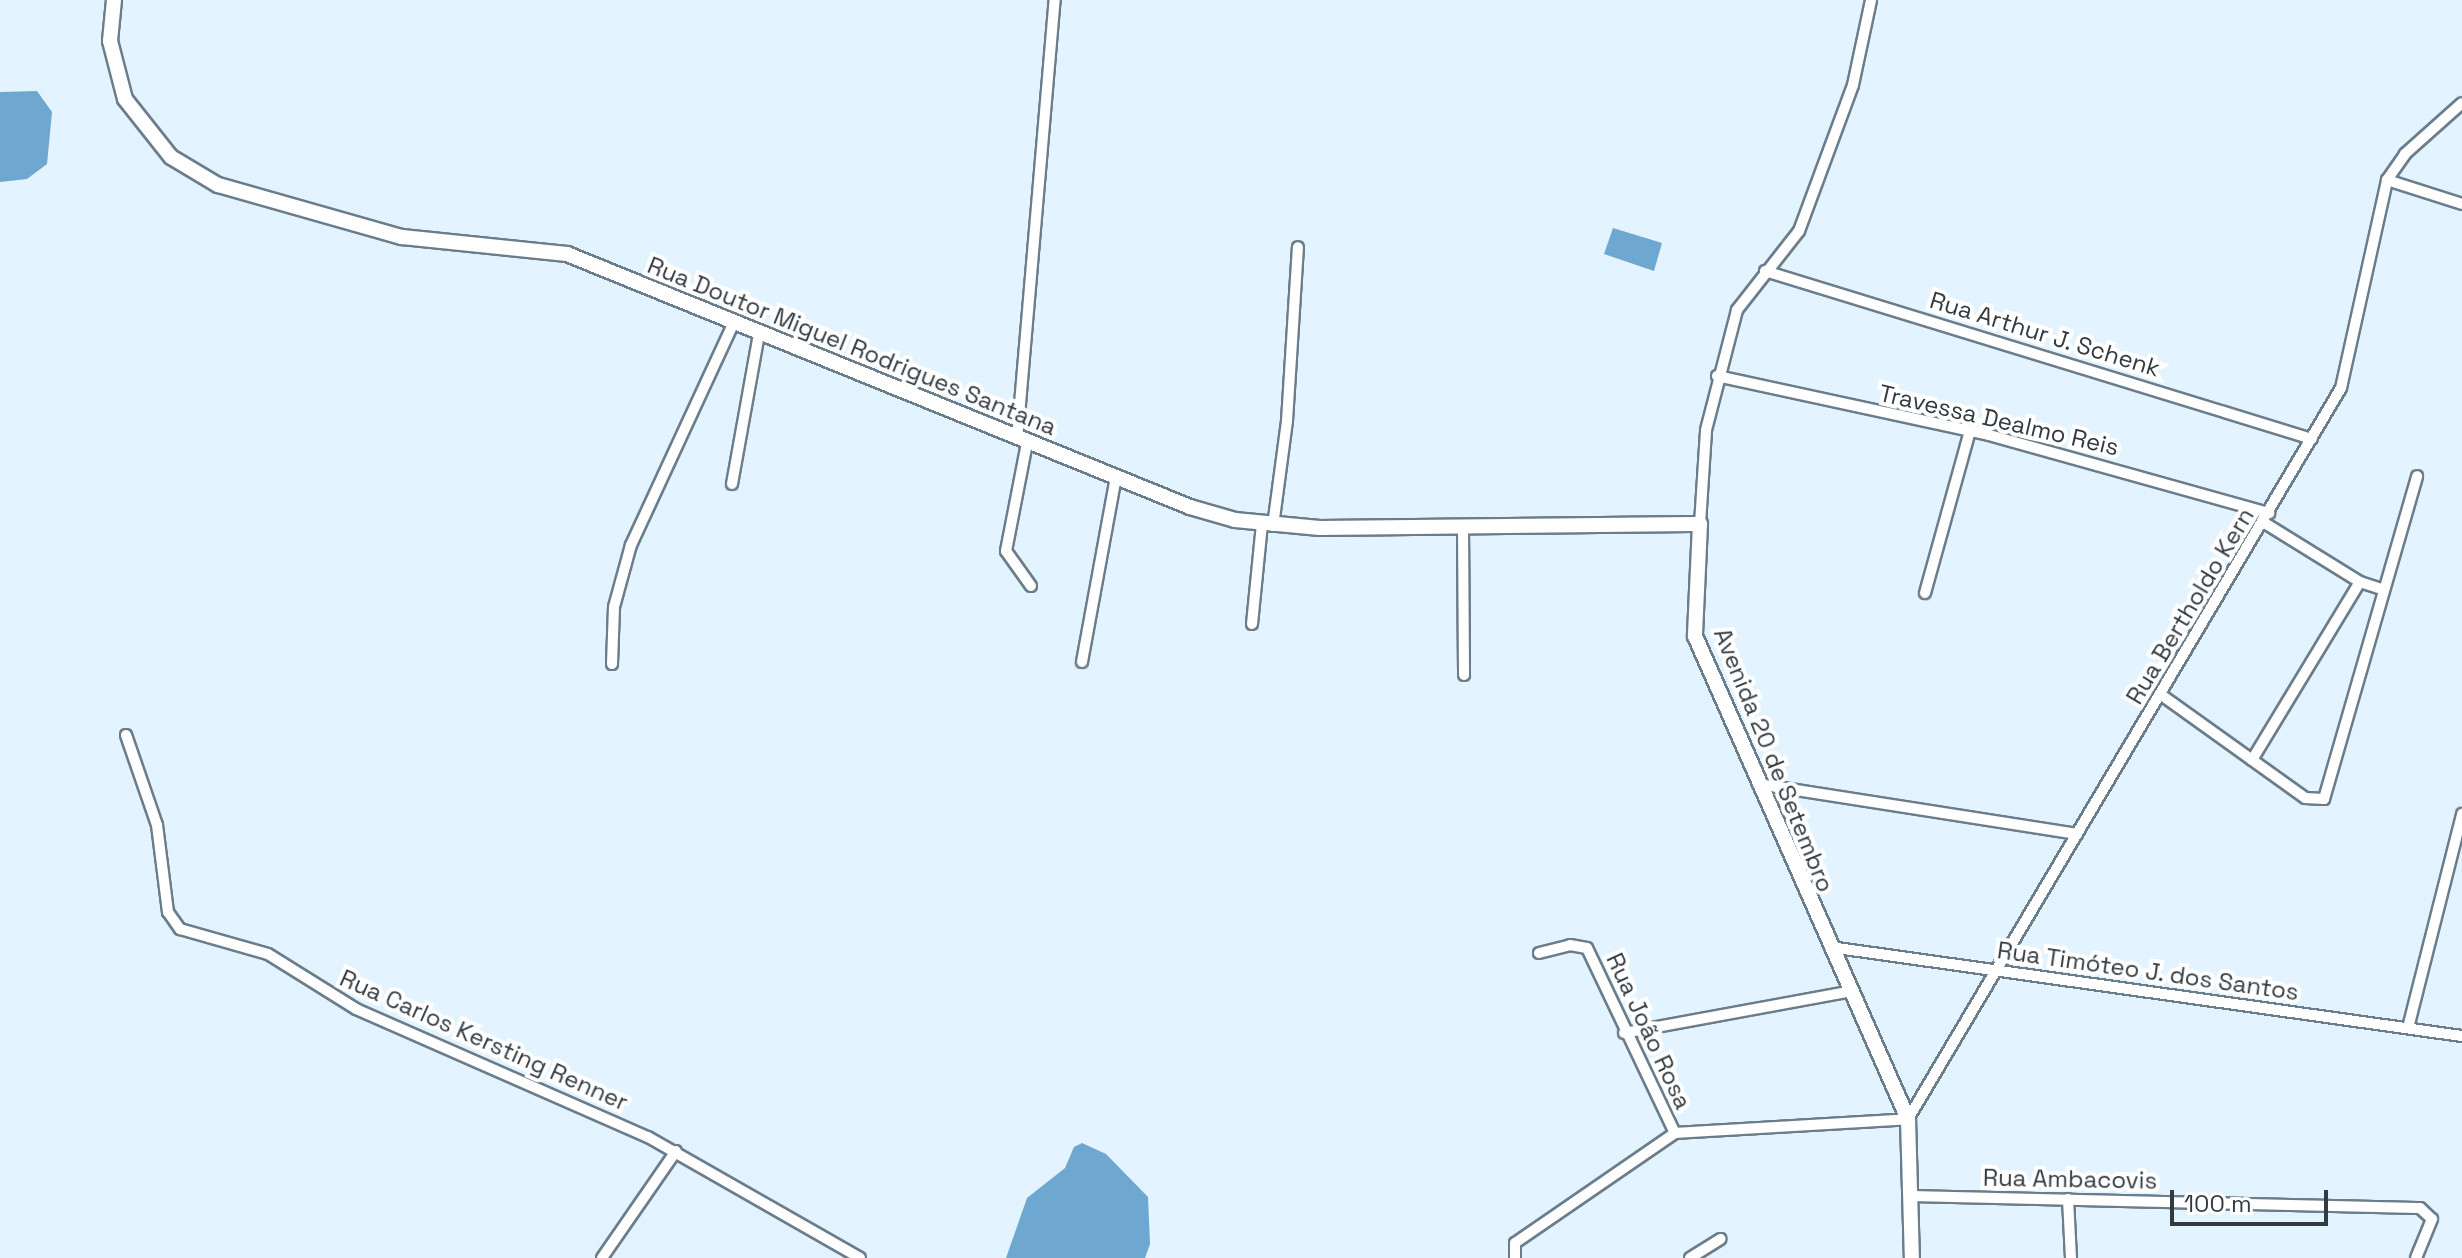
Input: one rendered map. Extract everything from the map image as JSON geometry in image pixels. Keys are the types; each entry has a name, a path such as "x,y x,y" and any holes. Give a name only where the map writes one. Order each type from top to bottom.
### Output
{"street":[{"name":"Rua Doutor Miguel Rodrigues Santana","path":"114,0 110,41 125,99 171,157 218,185 402,237 567,254 1190,507 1268,525 1463,527 1700,524"},
{"path":"1031,586 1006,551 1022,441 1055,0"},
{"name":"Avenida 20 de Setembro","path":"1871,0 1853,85 1799,231 1786,253 1765,271 1737,310 1717,376 1706,430 1695,636 1848,992 1908,1119 1912,1258"},
{"name":"Rua Bertholdo Kern","path":"1908,1119 2000,971 2077,834 2312,439 2349,368 2387,180 2405,154 2462,103"},
{"path":"2387,180 2462,204"},
{"path":"1252,624 1287,421 1298,247"},
{"name":"Rua Arthur J. Schenk","path":"1765,271 2312,439"},
{"path":"612,664 614,607 631,545 733,324"},
{"path":"732,484 759,334"},
{"name":"Travessa Dealmo Reis","path":"1717,376 1970,431 2266,517 2360,582 2384,590"},
{"path":"1925,593 1970,431"},
{"path":"1082,662 1116,476"},
{"path":"2160,694 2305,798 2324,799 2417,476"},
{"path":"1463,527 1464,675"},
{"path":"2252,760 2360,582"},
{"name":"Rua Carlos Kersting Renner","path":"126,735 157,825 168,912 180,929 268,954 356,1009 676,1151 860,1258"},
{"path":"1758,784 2077,834"},
{"path":"2408,1028 2462,814"},
{"name":"Rua João Rosa","path":"1539,953 1570,945 1587,948 1624,1033 1675,1133"},
{"name":"Rua Timóteo J. dos Santos","path":"1828,946 2462,1036"},
{"path":"1624,1033 1848,992"},
{"path":"1514,1256 1515,1243 1675,1133 1908,1119"},
{"path":"602,1258 676,1151"},
{"name":"Rua Ambacovis","path":"1911,1196 2420,1208 2432,1219 2416,1258"},
{"path":"2068,1199 2071,1258"},
{"path":"1690,1258 1720,1239"}],"water":[{"path":"37,91 52,112 47,164 27,179 0,182 0,92"},
{"path":"1613,228 1662,243 1654,271 1604,254"},
{"path":"1082,1143 1106,1154 1148,1197 1150,1244 1145,1258 1006,1258 1027,1198 1065,1168 1074,1147"}]}
